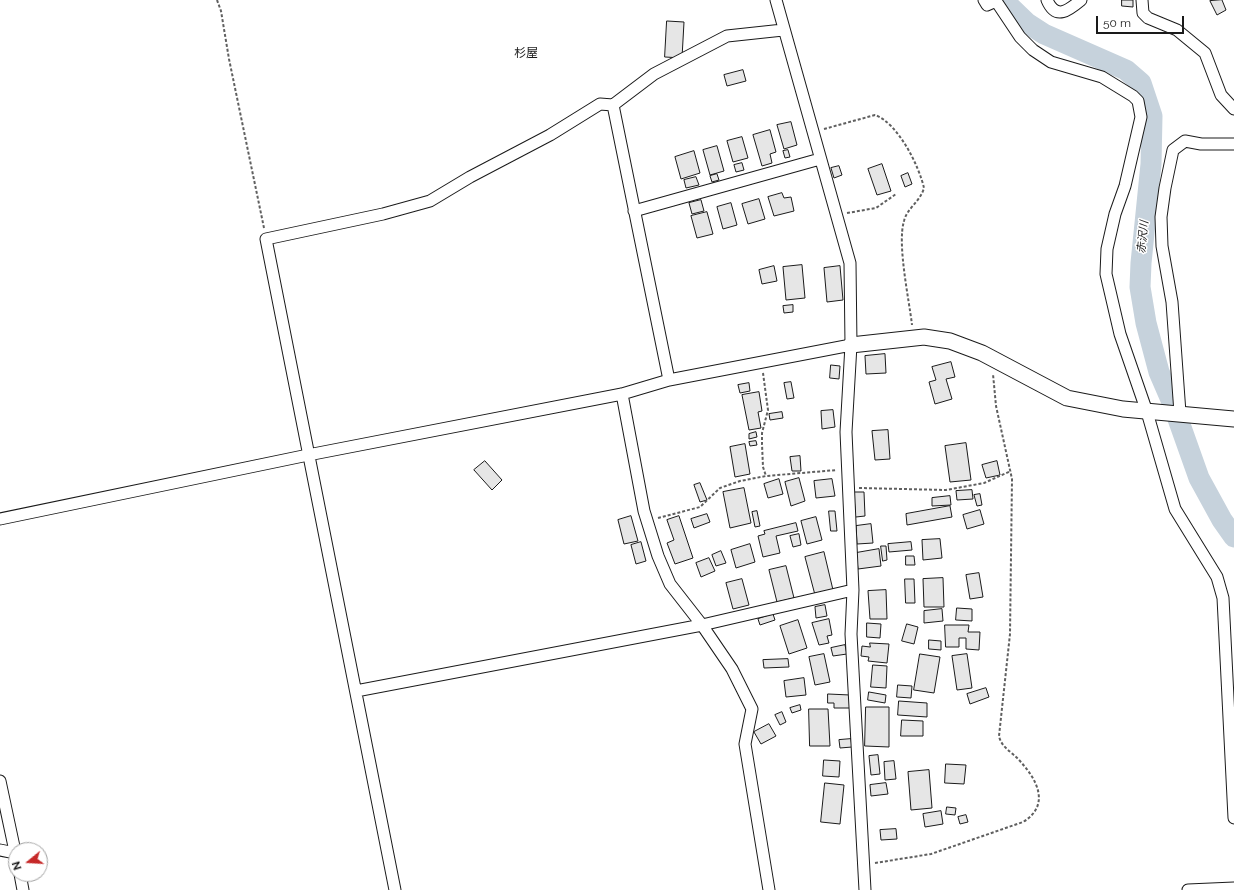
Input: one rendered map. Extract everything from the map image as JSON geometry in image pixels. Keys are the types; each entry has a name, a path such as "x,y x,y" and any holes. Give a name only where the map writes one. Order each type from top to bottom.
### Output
{"street":[{"path":"776,0 783,30 850,263 851,345 847,418 848,488 853,590 851,634 865,890"},
{"path":"984,0 987,5 996,1 1026,46 1039,55 1051,62 1102,77 1134,96 1138,101 1140,117 1125,186 1115,214 1107,249 1106,274 1120,334 1150,412 1175,509 1217,577 1223,598 1234,818"},
{"path":"1047,0 1050,7 1058,12 1063,12 1069,10 1081,0"},
{"path":"1142,0 1143,13 1148,18 1177,30 1205,53 1221,95 1234,109"},
{"path":"395,890 266,239 383,214 430,201 470,177 550,135 600,104 613,105 654,74 727,36 783,30"},
{"path":"613,105 669,380"},
{"path":"1180,413 1172,302 1162,246 1162,216 1165,188 1173,150 1185,141 1202,144 1234,144"},
{"path":"634,211 820,159"},
{"path":"0,520 308,455 622,394 669,380 851,345 924,337 950,341 994,359 1067,398 1123,410 1180,413 1234,419"},
{"path":"622,394 647,521 658,556 670,584 702,625 732,669 752,710 745,744 769,890"},
{"path":"356,691 702,625 853,590"},
{"path":"0,781 13,842"},
{"path":"1188,890 1234,888"}],"path":[{"path":"217,0 221,11 229,59 266,239"},
{"path":"812,133 875,115 882,118 894,130 918,169 924,188 916,204 908,211 902,229 902,245 914,338"},
{"path":"836,215 872,209 896,194"},
{"path":"864,865 931,854 1023,822 1031,817 1038,808 1040,798 1036,785 1020,761 1000,742 999,736 1010,634 1012,480 996,406 992,372 994,359"},
{"path":"761,362 768,410 762,433 763,467 766,476"},
{"path":"647,521 700,507 720,488 740,481 766,476 848,469"},
{"path":"848,488 946,490 984,482 1011,471"}],"building":[{"path":"1122,0 1133,0 1133,7 1122,6"},
{"path":"1222,0 1226,10 1217,15 1210,1"},
{"path":"667,21 684,22 682,58 665,57"},
{"path":"743,70 746,81 727,86 724,75"},
{"path":"791,122 797,145 784,149 777,125"},
{"path":"770,130 776,152 770,154 772,163 762,166 753,135"},
{"path":"742,137 748,158 733,162 727,141"},
{"path":"717,146 724,171 710,175 703,150"},
{"path":"788,150 790,157 785,158 783,151"},
{"path":"694,151 700,173 681,179 675,157"},
{"path":"742,163 744,170 736,172 734,165"},
{"path":"882,164 891,191 877,195 868,169"},
{"path":"839,166 842,175 834,178 831,168"},
{"path":"908,173 912,184 905,187 901,176"},
{"path":"717,174 719,180 712,182 710,176"},
{"path":"696,177 699,185 686,188 684,180"},
{"path":"782,193 784,198 791,197 794,211 774,216 768,197"},
{"path":"759,199 765,219 748,224 742,204"},
{"path":"701,200 704,211 692,214 689,203"},
{"path":"731,203 737,225 723,229 717,207"},
{"path":"707,212 713,234 697,238 691,216"},
{"path":"802,265 805,298 786,300 783,267"},
{"path":"774,266 777,281 762,284 759,270"},
{"path":"840,266 843,300 827,302 824,268"},
{"path":"793,305 793,312 784,313 783,306"},
{"path":"885,354 886,373 866,374 865,356"},
{"path":"951,362 955,377 946,379 952,399 935,404 929,382 936,380 932,367"},
{"path":"831,365 840,366 839,379 830,378"},
{"path":"791,382 794,398 787,399 784,383"},
{"path":"749,383 750,391 740,393 738,385"},
{"path":"759,392 762,411 758,412 761,428 749,430 742,395"},
{"path":"833,410 835,427 822,429 821,411"},
{"path":"782,412 783,418 770,420 769,414"},
{"path":"888,430 890,459 875,460 872,431"},
{"path":"756,432 757,437 749,439 749,434"},
{"path":"756,441 757,445 750,446 749,442"},
{"path":"966,443 971,480 950,482 945,446"},
{"path":"745,444 750,474 735,477 730,447"},
{"path":"800,456 801,471 792,471 790,457"},
{"path":"485,461 502,480 492,490 474,470"},
{"path":"997,461 1000,475 986,478 982,465"},
{"path":"799,478 805,501 791,506 785,482"},
{"path":"779,479 783,494 768,498 764,484"},
{"path":"832,479 835,496 816,498 814,481"},
{"path":"700,483 707,500 700,502 694,485"},
{"path":"744,488 751,523 730,528 723,492"},
{"path":"972,490 973,499 957,500 956,491"},
{"path":"854,492 864,492 865,516 856,517"},
{"path":"980,494 982,505 977,506 974,495"},
{"path":"950,496 951,505 932,506 932,498"},
{"path":"950,506 952,517 907,525 906,514"},
{"path":"980,510 984,524 967,529 963,515"},
{"path":"757,511 760,526 755,527 752,512"},
{"path":"829,511 835,511 837,531 831,531"},
{"path":"707,514 710,522 694,528 691,519"},
{"path":"631,516 638,541 624,544 618,520"},
{"path":"679,516 693,558 675,564 667,543 674,540 667,520"},
{"path":"816,517 822,540 807,544 801,521"},
{"path":"796,523 798,531 776,536 780,553 763,557 758,536 765,534 764,531"},
{"path":"871,524 873,543 857,544 856,526"},
{"path":"799,534 801,545 793,547 790,536"},
{"path":"940,539 942,558 923,560 922,540"},
{"path":"641,542 646,561 636,564 631,545"},
{"path":"911,542 912,550 889,552 888,544"},
{"path":"750,544 755,562 736,568 731,550"},
{"path":"881,546 886,546 887,560 883,561"},
{"path":"879,549 881,566 858,569 856,553"},
{"path":"721,551 726,563 716,566 712,555"},
{"path":"824,552 833,590 815,595 805,557"},
{"path":"906,556 914,556 915,565 906,565"},
{"path":"709,558 715,571 701,577 696,563"},
{"path":"786,566 794,598 777,602 769,570"},
{"path":"979,573 983,597 970,599 966,575"},
{"path":"943,578 944,607 924,607 923,579"},
{"path":"742,579 749,605 733,609 726,583"},
{"path":"905,579 914,579 915,603 906,603"},
{"path":"886,590 887,619 870,619 868,591"},
{"path":"825,605 827,616 816,618 815,607"},
{"path":"957,608 972,609 972,621 956,620"},
{"path":"942,609 943,621 924,623 924,611"},
{"path":"773,614 775,620 760,625 758,619"},
{"path":"829,619 832,635 827,636 829,643 819,645 812,623"},
{"path":"798,620 807,648 789,654 780,626"},
{"path":"867,623 881,624 880,638 867,637"},
{"path":"907,624 918,627 914,644 902,641"},
{"path":"945,625 969,625 968,632 980,632 979,650 966,649 966,638 959,638 959,647 946,647"},
{"path":"929,640 941,641 941,650 929,649"},
{"path":"870,643 889,644 887,663 868,661 869,657 861,656 862,646 870,647"},
{"path":"845,645 847,654 833,656 831,648"},
{"path":"824,654 830,682 815,685 809,657"},
{"path":"920,654 940,657 934,693 914,690"},
{"path":"967,654 972,688 957,690 952,656"},
{"path":"788,659 789,667 764,668 763,660"},
{"path":"873,665 887,666 886,688 871,687"},
{"path":"804,678 806,695 786,697 784,681"},
{"path":"898,685 912,686 911,698 897,697"},
{"path":"986,688 989,697 970,704 967,694"},
{"path":"869,692 886,695 885,703 868,700"},
{"path":"828,694 850,695 850,708 834,708 834,703 828,703"},
{"path":"899,701 927,703 927,717 898,715"},
{"path":"800,705 801,710 792,713 790,708"},
{"path":"866,707 889,707 889,747 865,746"},
{"path":"809,709 828,709 830,746 810,746"},
{"path":"782,712 786,722 780,725 775,715"},
{"path":"902,720 923,721 923,736 901,736"},
{"path":"769,724 776,736 761,744 754,732"},
{"path":"851,739 852,747 840,748 839,740"},
{"path":"878,755 880,774 871,775 869,756"},
{"path":"824,760 840,761 839,777 823,776"},
{"path":"894,761 896,779 885,780 884,762"},
{"path":"946,764 966,765 964,784 945,783"},
{"path":"929,770 932,808 911,810 908,772"},
{"path":"825,783 844,785 840,824 821,822"},
{"path":"886,783 888,794 871,796 870,785"},
{"path":"947,807 956,808 955,815 946,814"},
{"path":"941,811 943,824 925,827 923,814"},
{"path":"966,815 968,822 960,824 958,817"},
{"path":"896,829 897,839 881,840 880,830"}],"waterway":[{"name":"赤沢川","path":"1003,0 1027,23 1044,34 1126,70 1141,83 1152,116 1151,164 1140,287 1146,323 1159,372 1172,402 1199,478 1222,520 1234,537"}],"district":[{"name":"杉屋","path":"526,53"}]}
